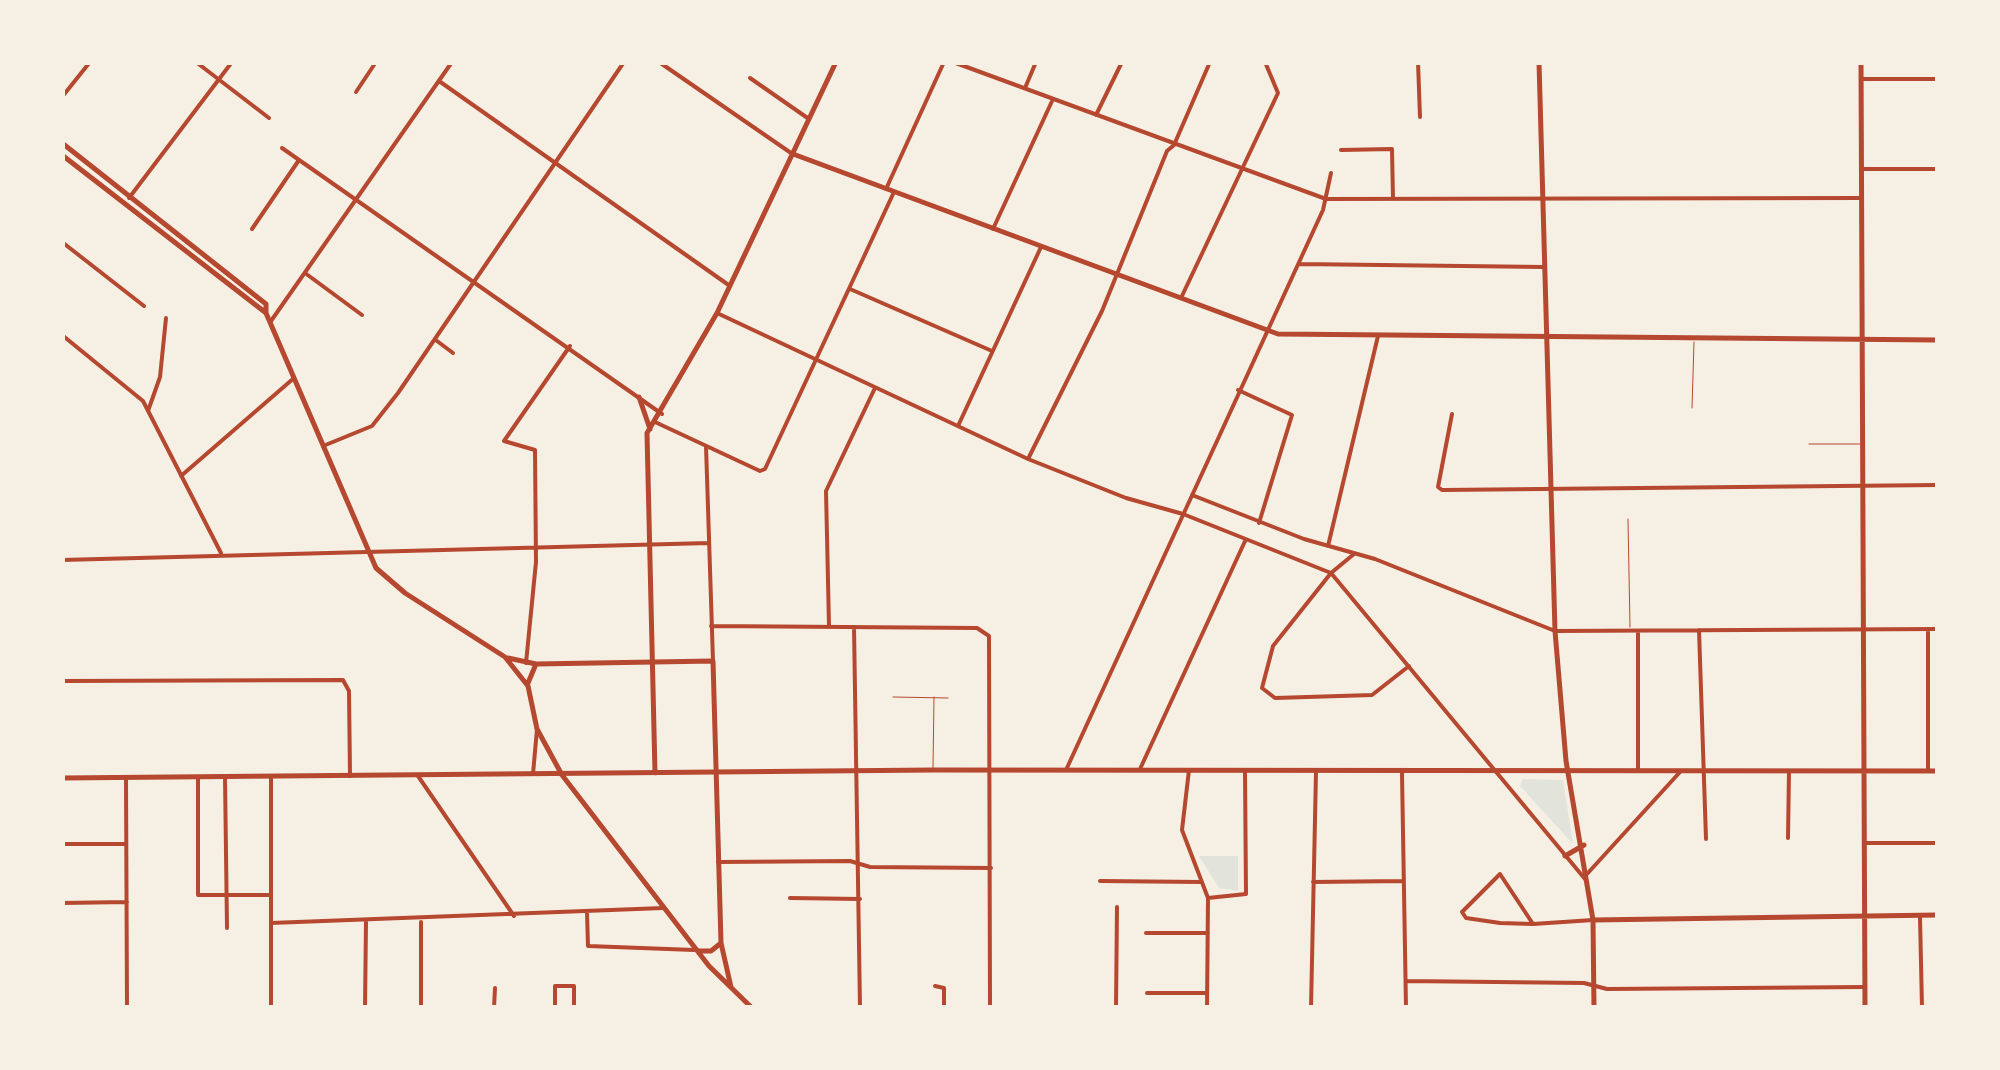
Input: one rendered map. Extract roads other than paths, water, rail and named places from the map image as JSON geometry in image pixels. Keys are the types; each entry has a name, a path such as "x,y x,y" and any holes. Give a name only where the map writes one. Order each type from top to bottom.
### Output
{"street":[{"path":"62,97 90,62"},
{"path":"196,62 269,118"},
{"path":"124,203 232,62"},
{"path":"356,92 376,62"},
{"path":"271,321 452,62"},
{"path":"322,446 372,426 624,62"},
{"path":"659,62 792,154 1278,334 1938,340"},
{"path":"652,426 717,313 836,62"},
{"path":"886,189 944,62"},
{"path":"953,62 1326,199 1862,198"},
{"path":"1025,88 1036,62"},
{"path":"1096,115 1122,62"},
{"path":"1028,459 1117,274 1167,151 1174,144 1210,62"},
{"path":"1181,298 1278,93 1265,62"},
{"path":"1418,62 1420,117"},
{"path":"1539,62 1555,631 1570,771 1593,920 1594,1008"},
{"path":"1861,62 1865,1008"},
{"path":"750,78 809,119"},
{"path":"1861,79 1938,79"},
{"path":"439,80 553,165 730,286"},
{"path":"993,229 1054,99"},
{"path":"62,143 260,297 266,304 266,314"},
{"path":"282,148 662,414"},
{"path":"1341,150 1392,149 1393,198"},
{"path":"62,155 266,314 366,552 387,580 504,658 528,686 537,728 534,775"},
{"path":"252,228 299,160"},
{"path":"1862,169 1938,170"},
{"path":"1066,770 1326,199 1331,174"},
{"path":"652,426 763,471 818,361 894,192"},
{"path":"62,242 144,306"},
{"path":"958,426 1041,246"},
{"path":"1297,264 1544,267"},
{"path":"305,274 362,315"},
{"path":"850,289 992,351"},
{"path":"717,313 1028,459 1126,498 1183,514 1331,573 1589,883"},
{"path":"148,411 163,360 166,318"},
{"path":"62,335 141,398 222,554"},
{"path":"1328,546 1378,336"},
{"path":"435,340 453,353"},
{"path":"526,663 536,548 535,450 504,441 570,346"},
{"path":"180,476 294,378"},
{"path":"829,626 826,490 875,388"},
{"path":"1238,390 1292,415 1260,523"},
{"path":"639,397 652,426 649,545 655,773"},
{"path":"1452,414 1438,487 1938,485"},
{"path":"706,446 712,626 709,661 722,943 724,967 734,993"},
{"path":"1192,495 1555,631 1938,629"},
{"path":"1140,770 1246,539"},
{"path":"62,560 709,543"},
{"path":"1355,553 1331,573 1273,646 1262,679 1266,696 1372,695 1409,666"},
{"path":"712,626 984,630 991,644 990,1008"},
{"path":"854,626 860,1008"},
{"path":"1928,629 1928,771"},
{"path":"1638,630 1638,771"},
{"path":"1699,630 1706,840"},
{"path":"504,658 536,664 709,661"},
{"path":"528,686 536,664"},
{"path":"62,681 343,680 348,687 350,776"},
{"path":"537,728 562,774 699,951 752,1008"},
{"path":"62,778 933,770 1938,771"},
{"path":"1189,770 1182,830 1208,898 1207,1008"},
{"path":"1208,898 1246,894 1245,770"},
{"path":"1788,838 1789,771"},
{"path":"1311,1008 1316,772"},
{"path":"1402,772 1406,1008"},
{"path":"1588,874 1680,772"},
{"path":"225,776 227,928"},
{"path":"271,776 271,1008"},
{"path":"418,776 514,916"},
{"path":"198,777 198,896 271,896"},
{"path":"126,778 126,1008"},
{"path":"1866,843 1938,843"},
{"path":"62,844 126,844"},
{"path":"1565,856 1584,846"},
{"path":"718,862 991,868"},
{"path":"1532,924 1500,874 1462,912 1475,920 1532,924 1938,914"},
{"path":"1100,881 1201,882"},
{"path":"1313,882 1404,881"},
{"path":"790,898 860,899"},
{"path":"62,902 126,902"},
{"path":"1116,1008 1117,907"},
{"path":"271,923 667,908"},
{"path":"587,912 588,946 712,951 722,943"},
{"path":"1920,914 1922,1008"},
{"path":"421,920 421,1008"},
{"path":"365,1008 366,921"},
{"path":"1146,934 1208,933"},
{"path":"1406,981 1594,985 1607,989 1865,987"},
{"path":"556,1008 555,986 574,986 574,1008"},
{"path":"935,986 944,988 944,1008"},
{"path":"494,1008 495,988"},
{"path":"1148,992 1207,993"}],"lane":[{"path":"1692,408 1694,340"},
{"path":"1809,444 1864,444"},
{"path":"1628,520 1630,630"},
{"path":"893,697 948,698"},
{"path":"933,770 934,698"}]}
